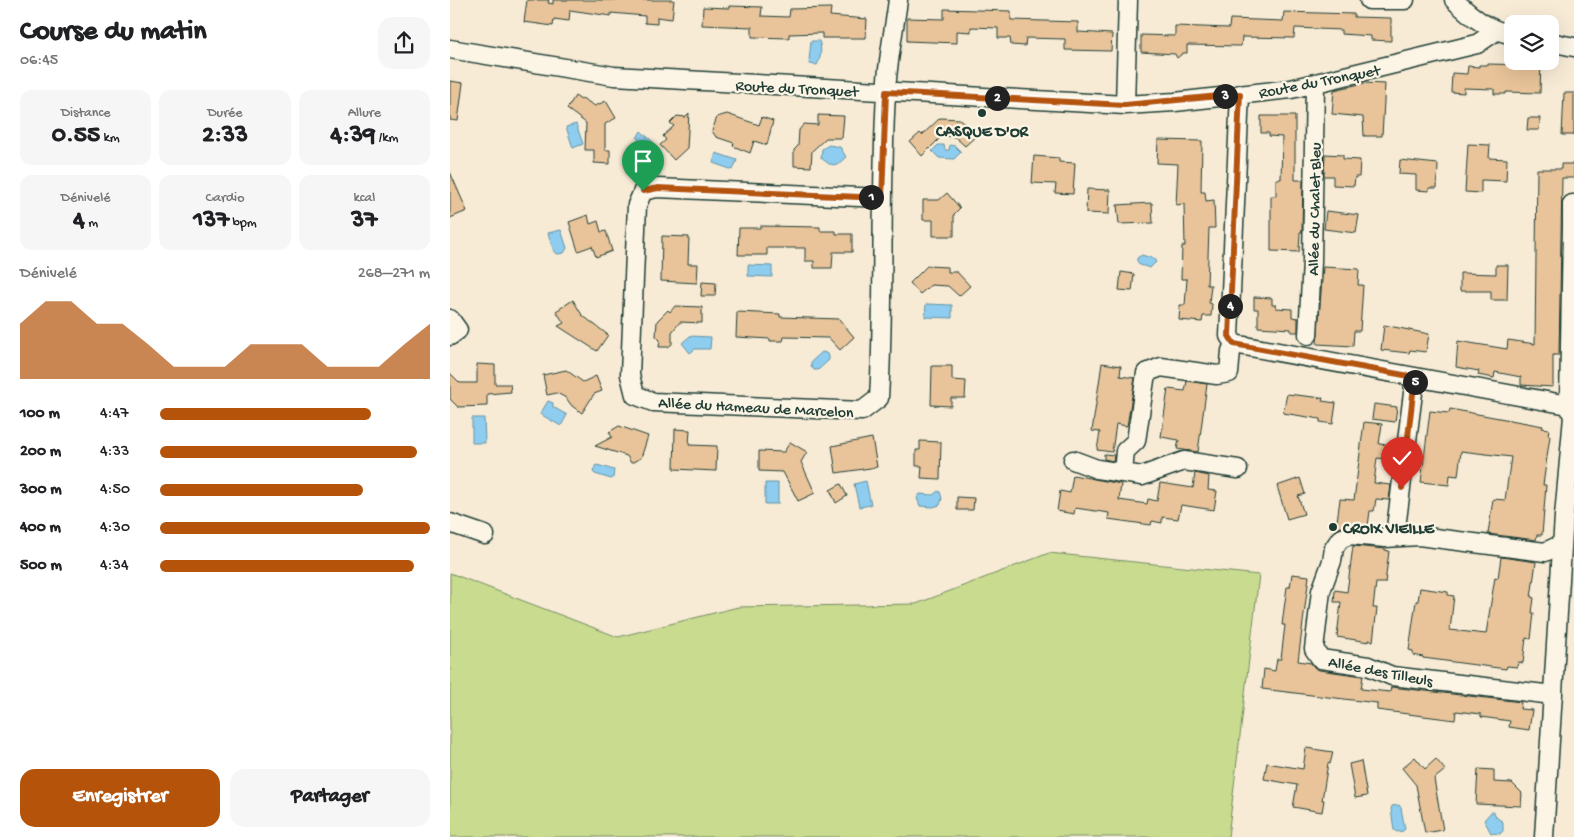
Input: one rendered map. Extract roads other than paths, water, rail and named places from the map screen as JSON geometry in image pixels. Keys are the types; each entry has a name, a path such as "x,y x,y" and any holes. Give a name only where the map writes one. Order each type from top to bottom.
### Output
{"street":[{"name":"Allée du Hameau de Marcelon","path":"882,198 658,188 643,191 637,205 630,375 635,395 653,402 862,411 879,398 883,338 882,198 886,92 898,0"},
{"path":"1125,105 1128,0"},
{"path":"1369,0 1405,0"},
{"path":"1454,0 1468,14 1504,33"},
{"name":"Route du Tronquet","path":"450,49 614,76 1125,105 1270,92 1315,84 1477,44 1504,33"},
{"path":"1559,44 1574,47"},
{"name":"Allée du Chalet Bleu","path":"1308,335 1312,262 1315,84"},
{"path":"1240,94 1229,336 1234,344 1571,406"},
{"path":"1544,837 1562,544 1573,417 1571,406 1572,204 1574,204"},
{"path":"1123,473 1125,451 1136,441 1146,373 1161,368 1217,375 1228,373 1231,351 1234,344"},
{"path":"1395,536 1415,377"},
{"path":"1072,460 1097,469 1142,476 1184,460 1238,469"},
{"path":"450,523 485,535"},
{"name":"Allée des Tilleuls","path":"1553,695 1392,676 1368,666 1321,659 1314,649 1321,591 1332,561 1334,548 1340,539 1350,534 1385,538 1419,536 1545,552 1562,544"}],"water":[{"path":"811,41 819,41 820,44 820,57 817,65 810,64 809,61"},
{"path":"576,124 583,144 573,148 566,127"},
{"path":"641,131 654,143 650,149 647,149 637,138"},
{"path":"829,145 840,147 846,157 837,165 829,164 821,158 822,149"},
{"path":"938,145 944,145 945,150 949,150 950,145 955,146 961,152 954,159 939,158 932,151"},
{"path":"716,153 737,160 733,170 713,163"},
{"path":"561,230 567,248 564,253 558,254 554,252 548,233"},
{"path":"1142,255 1154,259 1156,262 1150,268 1140,265 1137,258"},
{"path":"748,265 772,266 772,277 748,276"},
{"path":"926,304 952,305 952,318 925,317"},
{"path":"690,336 711,337 710,349 695,349 690,353 682,343"},
{"path":"822,352 829,356 829,360 818,370 814,370 811,362"},
{"path":"548,401 553,403 553,407 567,415 561,426 540,414"},
{"path":"472,418 484,418 485,443 472,443"},
{"path":"597,465 614,470 613,478 595,474 593,472"},
{"path":"866,481 871,505 859,507 854,484"},
{"path":"765,483 778,483 778,504 765,504"},
{"path":"938,491 942,498 940,505 933,507 920,506 917,498 920,494 933,495"},
{"path":"1399,805 1405,829 1397,832 1394,830 1391,809 1392,806"},
{"path":"1491,812 1494,812 1496,817 1503,822 1503,831 1500,834 1491,833 1484,820"}],"place":[{"name":"CASQUE D'OR","path":"982,113"},
{"name":"CROIX VIEILLE","path":"1333,527"}]}
